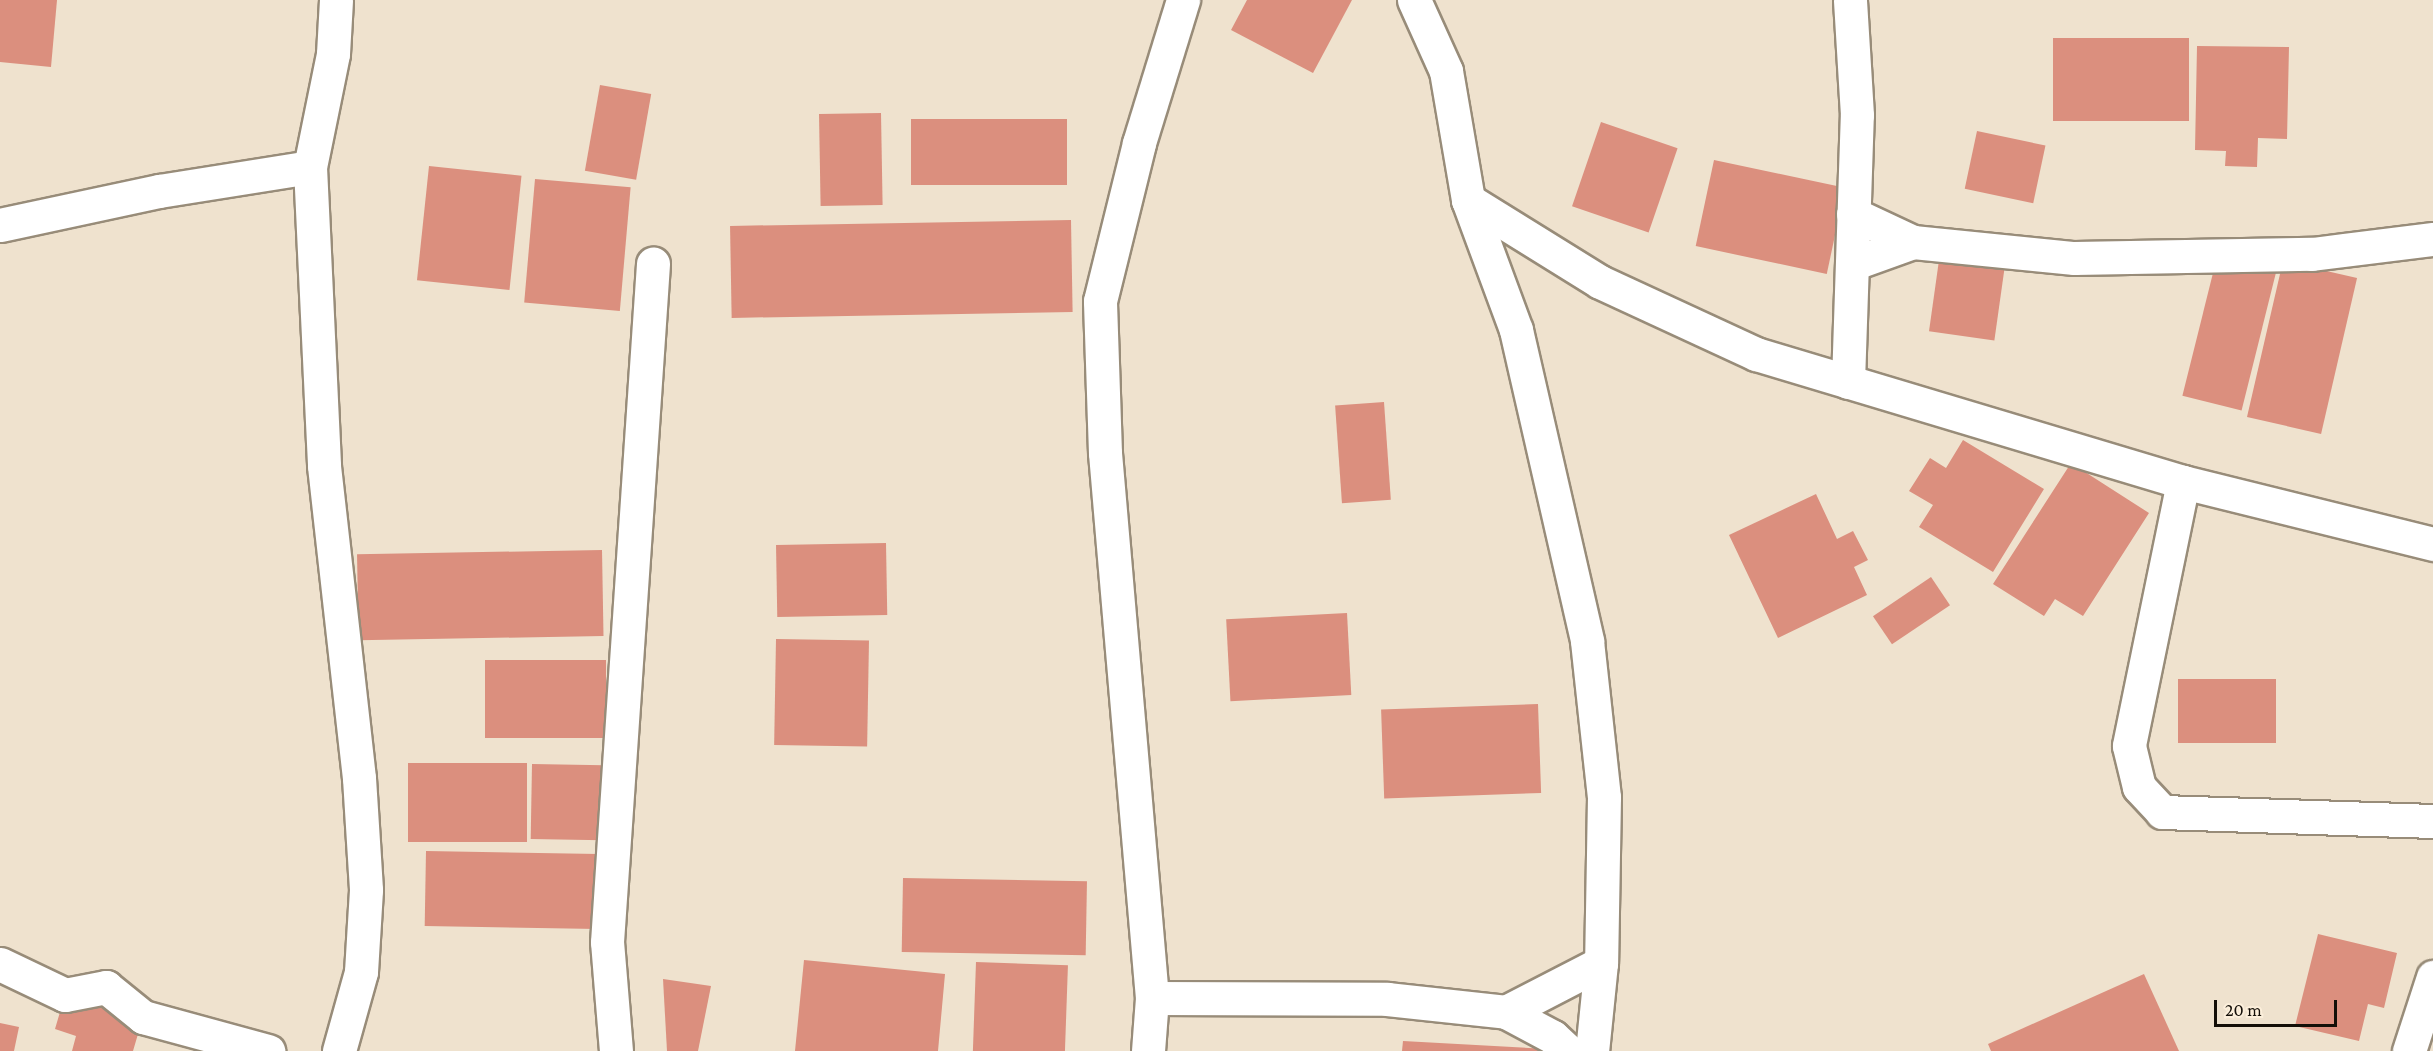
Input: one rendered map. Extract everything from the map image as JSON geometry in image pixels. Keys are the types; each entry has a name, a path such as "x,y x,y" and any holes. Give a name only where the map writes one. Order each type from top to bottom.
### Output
{"street":[{"path":"336,0 333,54 310,167 324,466 359,778 366,890 361,972 339,1051"},
{"path":"1148,1051 1152,999 1105,453 1100,301 1139,143 1183,0"},
{"path":"1414,0 1446,71 1468,200 1516,330 1587,641 1604,797 1601,963 1592,1051"},
{"path":"1848,382 1857,114 1850,0"},
{"path":"0,225 159,191 310,167"},
{"path":"1468,200 1600,282 1756,354 2183,482 2433,544"},
{"path":"1853,214 1913,242 2074,258 2312,254 2433,239"},
{"path":"1852,264 1913,242"},
{"path":"616,1051 607,942 653,264"},
{"path":"2183,482 2129,746 2139,787 2162,812 2433,821"},
{"path":"1506,1012 1601,963"},
{"path":"0,964 65,995 106,987 143,1017 268,1051"},
{"path":"2409,1051 2433,977"},
{"path":"1152,999 1387,999 1506,1012 1553,1037 1568,1051"}],"building":[{"path":"0,0 57,0 51,67 0,62"},
{"path":"1247,0 1352,0 1313,73 1231,30"},
{"path":"2053,38 2189,38 2189,121 2053,121"},
{"path":"2197,46 2289,47 2287,139 2258,138 2257,167 2225,166 2226,151 2195,150"},
{"path":"600,85 651,94 636,180 585,171"},
{"path":"881,113 883,205 821,206 819,114"},
{"path":"911,119 1067,119 1067,185 911,185"},
{"path":"1601,122 1678,148 1649,233 1572,206"},
{"path":"1977,131 2045,146 2033,203 1965,189"},
{"path":"1714,160 1845,188 1827,274 1696,246"},
{"path":"429,166 521,176 509,290 417,280"},
{"path":"535,179 631,187 620,311 524,303"},
{"path":"1071,220 1073,312 732,318 730,226"},
{"path":"1940,253 2005,262 1994,340 1929,331"},
{"path":"2217,257 2276,272 2242,411 2182,396"},
{"path":"2283,261 2357,278 2321,434 2247,417"},
{"path":"1384,402 1391,500 1342,503 1335,405"},
{"path":"1963,440 2044,489 1993,572 1919,527 1933,505 1909,491 1930,458 1946,468"},
{"path":"2071,463 2149,513 2083,616 2055,599 2044,616 1993,584"},
{"path":"1816,494 1837,539 1853,531 1868,560 1854,567 1867,595 1778,638 1729,535"},
{"path":"886,543 887,615 777,617 776,545"},
{"path":"602,550 604,636 359,640 357,554"},
{"path":"1931,577 1950,605 1892,644 1873,616"},
{"path":"1347,613 1351,695 1230,701 1226,619"},
{"path":"776,639 869,641 867,747 774,745"},
{"path":"485,660 606,660 606,738 485,738"},
{"path":"2178,679 2276,679 2276,743 2178,743"},
{"path":"1538,704 1541,793 1384,798 1381,709"},
{"path":"408,763 527,763 527,842 408,842"},
{"path":"532,764 604,765 603,840 531,839"},
{"path":"426,851 599,854 598,929 425,926"},
{"path":"903,878 1087,881 1086,955 902,952"},
{"path":"2318,934 2397,953 2384,1008 2368,1004 2359,1041 2295,1026"},
{"path":"804,960 945,974 938,1051 795,1051"},
{"path":"976,962 1068,965 1065,1051 973,1051"},
{"path":"2144,974 2179,1051 1991,1051 1988,1044"},
{"path":"663,979 711,986 698,1051 667,1051"},
{"path":"65,995 143,1017 133,1051 72,1051 76,1036 55,1029"},
{"path":"0,1023 19,1027 14,1051 0,1051"},
{"path":"1403,1041 1548,1049 1548,1051 1402,1051"}]}
